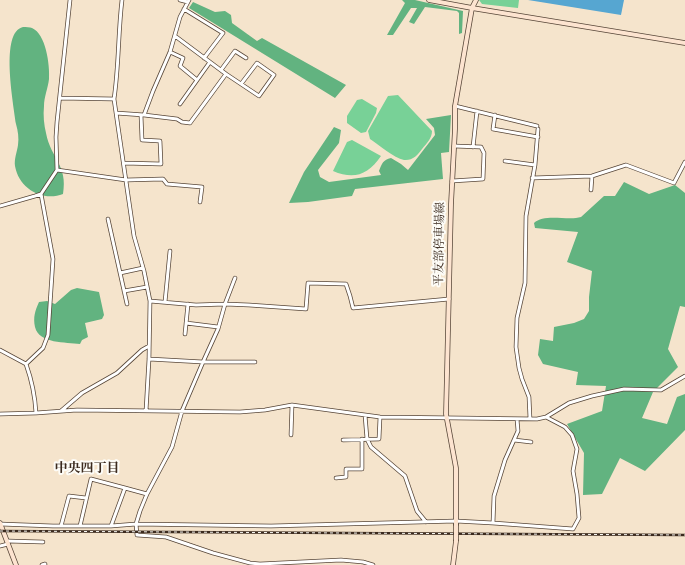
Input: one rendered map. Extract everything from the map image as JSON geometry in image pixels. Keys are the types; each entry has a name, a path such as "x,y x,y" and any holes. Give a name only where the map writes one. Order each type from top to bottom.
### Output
{"main road":[{"path":"429,0 685,43"},
{"name":"平友部停車場線","path":"453,565 456,541 456,468 447,418 455,106 472,8 476,0"},
{"path":"0,524 16,565"}],"street":[{"path":"26,364 43,348 48,334 53,259 42,194 57,170 56,137 70,0"},
{"path":"122,0 119,26 117,80 114,99 134,236 150,301 146,411"},
{"path":"124,163 161,164 160,141 142,140 143,115 170,52 188,1 180,0"},
{"path":"184,9 222,33 204,58"},
{"path":"175,36 226,74 241,84 259,96 274,75 257,63 241,84"},
{"path":"221,70 235,51 246,58"},
{"path":"170,52 183,58 180,66 197,80"},
{"path":"180,104 210,62"},
{"path":"116,113 177,119 182,122 190,123 226,74"},
{"path":"60,98 114,99"},
{"path":"455,106 538,127 535,165 526,216 525,283 517,318 516,347 520,374 529,396 530,419"},
{"path":"473,147 477,111"},
{"path":"495,115 493,129 538,138"},
{"path":"452,181 483,179 484,153 481,147 454,146"},
{"path":"505,161 535,165"},
{"path":"532,178 592,176 626,165 674,183 685,162"},
{"path":"57,170 126,180 163,179 167,184 202,187 200,202"},
{"path":"591,190 592,176"},
{"path":"0,206 42,194"},
{"path":"108,219 126,304"},
{"path":"165,302 170,251"},
{"path":"120,273 143,268"},
{"path":"235,278 218,327 182,411 172,447 147,494 136,524 137,535 166,537 212,553 250,563 328,563 352,561 374,565"},
{"path":"150,301 306,309 308,283 346,284 353,308 449,299"},
{"path":"124,291 147,287"},
{"path":"184,334 188,304"},
{"path":"186,323 218,327"},
{"path":"61,411 82,393 117,373 142,350 149,346"},
{"path":"0,350 26,364 33,383 36,413"},
{"path":"149,359 203,362 255,362"},
{"path":"0,414 77,410 240,412 265,410 292,405 380,417 530,419 546,417 569,403 592,396 624,389 661,390 685,376"},
{"path":"291,435 292,405"},
{"path":"365,415 367,439 371,447 404,476 417,511 426,522"},
{"path":"342,440 379,439 380,417"},
{"path":"0,524 61,526 111,526 136,524 271,526 426,522 493,523 573,529 579,518 574,471 577,449 572,435 565,428 546,417"},
{"path":"493,523 494,496 504,460 518,431 517,419"},
{"path":"336,478 346,477 346,469 362,469 362,439"},
{"path":"514,440 531,442"},
{"path":"80,526 90,479 147,494"},
{"path":"111,526 125,488"},
{"path":"61,526 69,496 86,498"},
{"path":"0,546 7,542 43,542"}],"green space":[{"path":"402,0 415,0 463,11 462,33 459,34 459,13 457,11 425,7 414,24 409,22 417,8 411,8 393,35 387,35 405,3"},
{"path":"479,0 519,0 518,8 482,4"},
{"path":"193,2 215,12 225,11 231,15 232,23 257,41 262,38 346,85 335,98 189,8"},
{"path":"23,27 31,28 37,31 44,43 48,58 49,79 44,103 44,123 48,142 61,169 64,184 63,194 55,196 40,195 33,192 21,181 15,166 18,132 11,85 10,54 12,41 16,32"},
{"path":"398,95 432,131 429,140 419,153 412,159 407,160 396,157 370,139 368,131 388,96"},
{"path":"362,99 377,108 366,132 361,133 347,123 347,116 357,100"},
{"path":"451,115 449,152 441,153 443,179 355,189 352,196 289,203 304,172 334,127 341,130 339,143 318,170 320,177 329,182 381,175 379,171 382,164 384,161 391,158 408,170 435,135 434,128 426,119"},
{"path":"352,140 381,156 371,168 360,174 348,175 333,171 347,142"},
{"path":"624,182 649,194 675,185 685,193 685,307 680,306 668,349 678,367 653,392 642,418 667,424 677,397 685,394 685,430 645,471 620,458 602,494 583,495 584,453 567,424 602,411 606,386 576,385 578,372 543,364 538,355 540,339 553,341 554,327 574,323 584,319 589,311 592,271 567,262 578,232 535,228 534,223 544,218 581,217 604,196 615,196"},
{"path":"77,288 99,292 104,315 102,319 85,323 88,337 82,340 80,344 54,341 42,337 38,333 34,323 36,308 39,302 47,301 55,304 71,290"}],"water":[{"path":"528,0 624,0 621,15"}],"railway":[{"path":"0,531 685,535"}],"district":[{"name":"中央四丁目","path":"87,469"}]}
